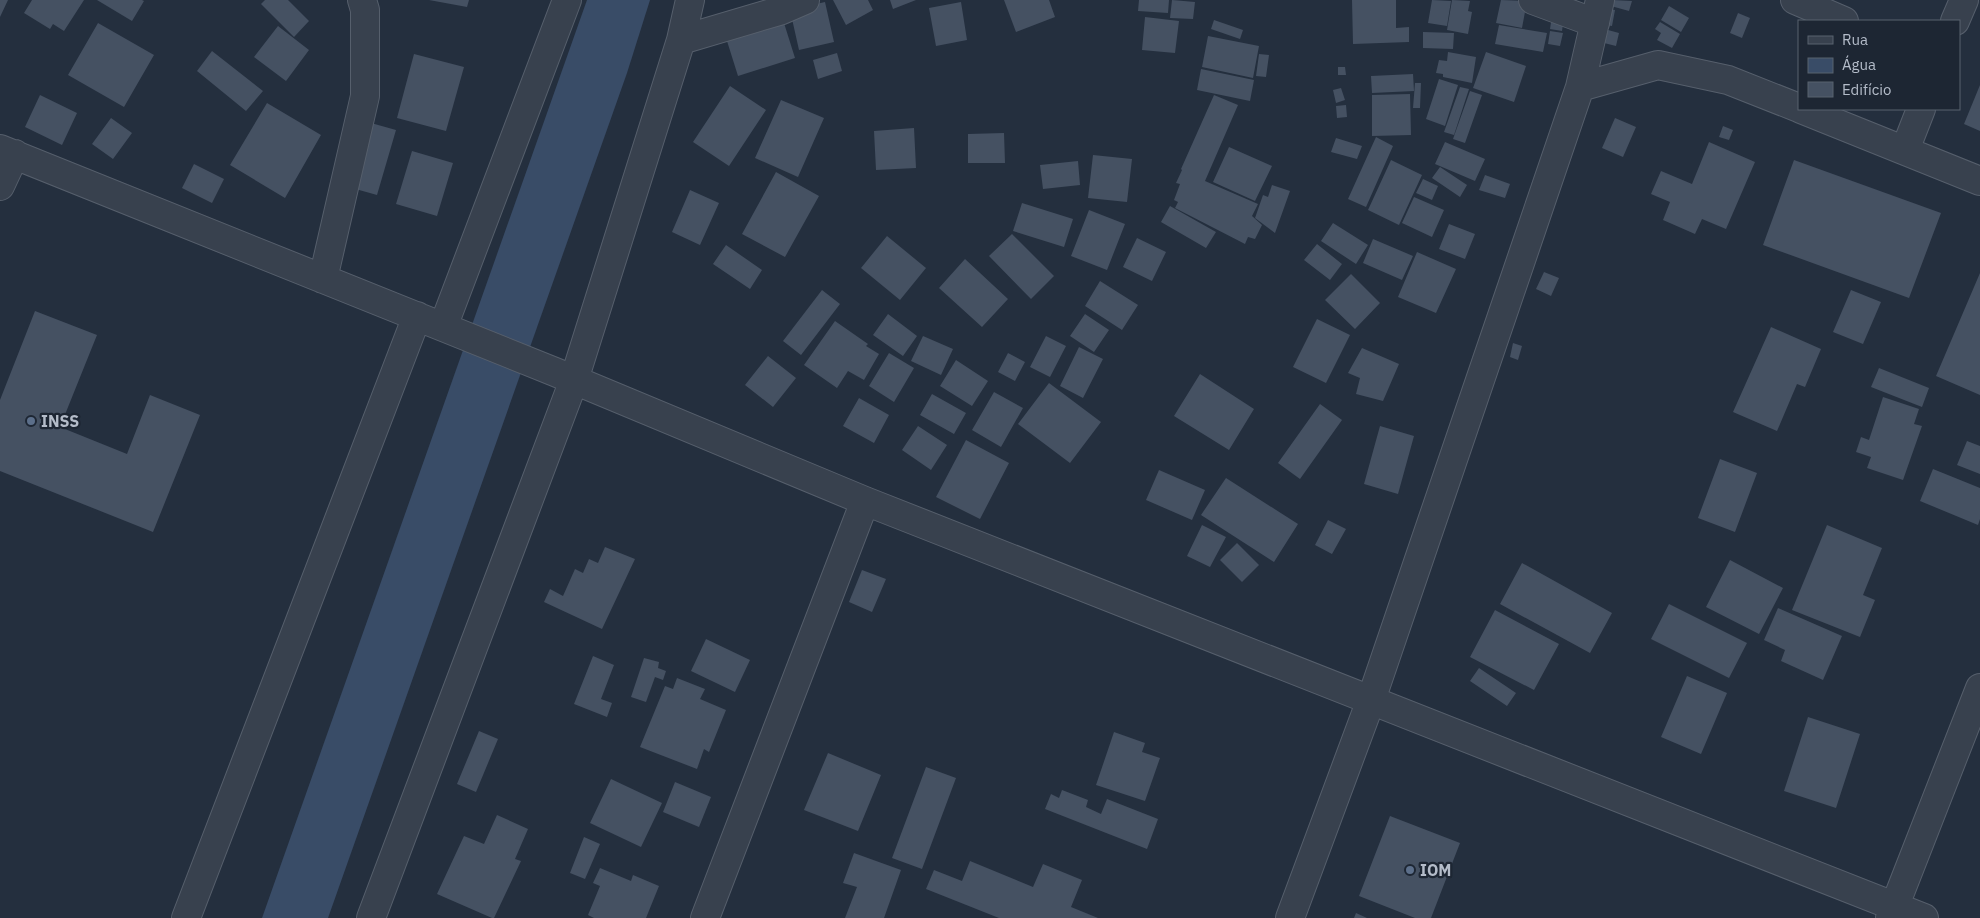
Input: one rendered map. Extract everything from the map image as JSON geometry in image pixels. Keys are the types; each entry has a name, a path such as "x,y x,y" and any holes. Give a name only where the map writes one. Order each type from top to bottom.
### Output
{"street":[{"path":"323,279 365,96 365,10 362,0"},
{"path":"452,331 567,0"},
{"path":"371,918 565,376 681,40 690,0"},
{"path":"681,40 782,10 805,0"},
{"path":"1290,918 1370,700 1580,87 1598,12 1533,0"},
{"path":"1795,0 1842,20"},
{"path":"1956,20 1964,0"},
{"path":"1580,87 1658,65 1728,80 1798,107"},
{"path":"1805,110 1980,181"},
{"path":"1905,150 1921,110"},
{"path":"0,186 7,151 565,376 865,501 1370,700 1893,912 1924,918"},
{"path":"186,918 417,316"},
{"path":"705,918 865,501"},
{"path":"1893,912 1980,688"}],"water":[{"path":"587,0 650,0 627,73 328,918 262,918"}],"building":[{"path":"0,0 8,0 0,17"},
{"path":"32,0 84,0 64,31 53,24 50,29 24,13"},
{"path":"97,0 142,0 144,1 132,21"},
{"path":"265,0 288,0 309,21 294,37 261,4"},
{"path":"429,0 469,0 467,7"},
{"path":"833,0 868,0 873,10 846,25"},
{"path":"890,0 916,0 893,9"},
{"path":"1004,0 1049,0 1055,17 1016,32"},
{"path":"1139,0 1169,0 1168,13 1138,11"},
{"path":"1172,0 1195,2 1193,19 1170,18"},
{"path":"1352,0 1396,0 1396,28 1409,27 1409,42 1353,44"},
{"path":"1432,0 1451,1 1447,26 1428,23"},
{"path":"1452,0 1470,1 1468,11 1472,12 1468,34 1447,30"},
{"path":"1501,0 1527,1 1522,28 1496,23"},
{"path":"1612,0 1632,1 1629,11 1611,6"},
{"path":"825,2 834,42 799,50 790,10"},
{"path":"961,2 967,40 936,46 929,8"},
{"path":"1669,6 1689,18 1681,32 1661,20"},
{"path":"1609,9 1615,10 1612,26 1605,25"},
{"path":"1738,13 1750,18 1742,38 1730,33"},
{"path":"1552,16 1564,17 1562,31 1550,29"},
{"path":"1145,17 1179,21 1175,53 1142,50"},
{"path":"1214,20 1243,30 1240,39 1211,29"},
{"path":"1660,22 1680,34 1672,48 1657,40 1661,33 1655,29"},
{"path":"98,23 154,55 124,107 68,75"},
{"path":"784,23 795,58 738,76 727,41"},
{"path":"1499,25 1547,33 1543,52 1495,44"},
{"path":"278,26 309,50 286,81 254,57"},
{"path":"1608,30 1619,33 1616,46 1604,43"},
{"path":"1550,31 1563,33 1560,46 1548,44"},
{"path":"1423,32 1454,33 1453,49 1423,48"},
{"path":"1208,36 1259,46 1253,78 1202,67"},
{"path":"212,51 263,91 246,111 197,71"},
{"path":"1448,52 1476,57 1472,83 1443,77 1443,74 1436,73 1439,60 1447,61"},
{"path":"1486,52 1526,66 1514,102 1473,88"},
{"path":"837,53 842,71 818,79 813,60"},
{"path":"414,54 464,67 446,131 397,118"},
{"path":"1259,54 1269,55 1266,77 1256,76"},
{"path":"1338,67 1345,67 1346,75 1338,75"},
{"path":"1201,69 1254,80 1250,101 1197,90"},
{"path":"1413,74 1414,91 1372,93 1371,76"},
{"path":"1439,79 1458,85 1445,126 1426,119"},
{"path":"1415,83 1421,83 1420,108 1413,108"},
{"path":"1980,85 1980,131 1964,124"},
{"path":"730,86 766,110 729,166 693,142"},
{"path":"1460,87 1469,89 1454,135 1444,132"},
{"path":"1341,88 1345,100 1336,103 1333,90"},
{"path":"1470,91 1482,95 1465,143 1453,139"},
{"path":"1410,94 1411,135 1372,136 1372,95"},
{"path":"40,95 77,113 62,145 25,127"},
{"path":"1214,95 1238,105 1205,181 1258,204 1252,216 1262,225 1255,239 1248,237 1245,244 1175,208 1178,202 1174,200 1180,184 1176,183"},
{"path":"781,100 824,118 798,177 755,158"},
{"path":"267,103 321,135 285,198 230,165"},
{"path":"1346,105 1347,117 1337,118 1336,106"},
{"path":"111,118 132,133 113,159 92,144"},
{"path":"1615,118 1636,127 1623,157 1602,148"},
{"path":"371,123 396,130 377,195 352,188"},
{"path":"1723,126 1733,130 1729,140 1719,137"},
{"path":"914,128 916,168 876,170 874,131"},
{"path":"1004,133 1005,163 968,163 968,134"},
{"path":"1376,137 1393,146 1366,207 1348,199"},
{"path":"1336,138 1362,146 1357,159 1331,152"},
{"path":"1445,142 1485,159 1475,181 1435,164"},
{"path":"1709,142 1755,162 1726,229 1702,219 1695,234 1663,220 1670,202 1651,194 1661,171 1692,184"},
{"path":"1229,147 1272,166 1255,201 1213,182"},
{"path":"412,151 453,163 437,216 396,204"},
{"path":"1093,155 1132,159 1127,202 1088,198"},
{"path":"1391,160 1422,175 1399,225 1368,210"},
{"path":"1794,160 1941,213 1909,298 1763,245"},
{"path":"1078,161 1080,185 1043,189 1040,165"},
{"path":"194,164 224,179 212,203 182,188"},
{"path":"1440,167 1467,185 1460,197 1432,178"},
{"path":"776,172 819,196 785,257 742,234"},
{"path":"1485,175 1510,184 1505,198 1479,190"},
{"path":"1423,179 1438,186 1432,200 1416,193"},
{"path":"1272,185 1290,191 1275,233 1255,218 1263,195 1268,197"},
{"path":"690,190 719,203 700,245 672,232"},
{"path":"1414,197 1444,210 1432,237 1402,223"},
{"path":"1022,203 1073,219 1064,247 1013,231"},
{"path":"1170,206 1216,232 1206,248 1161,222"},
{"path":"1089,210 1125,224 1107,270 1071,256"},
{"path":"1333,223 1368,245 1356,264 1321,241"},
{"path":"1449,224 1475,234 1465,259 1439,249"},
{"path":"1012,234 1054,276 1031,299 989,256"},
{"path":"887,236 926,268 900,300 861,268"},
{"path":"1137,238 1166,252 1152,281 1123,267"},
{"path":"1373,239 1413,256 1402,280 1363,263"},
{"path":"1317,244 1342,264 1330,280 1304,260"},
{"path":"726,245 762,270 750,289 713,264"},
{"path":"1417,252 1456,269 1436,313 1398,297"},
{"path":"965,259 1008,299 982,327 939,288"},
{"path":"1544,272 1559,278 1551,296 1536,289"},
{"path":"1980,273 1980,395 1936,376"},
{"path":"1351,274 1380,303 1355,329 1325,300"},
{"path":"1100,281 1138,305 1122,330 1085,306"},
{"path":"822,290 840,304 801,355 783,341"},
{"path":"1851,290 1881,302 1863,344 1833,332"},
{"name":"INSS","path":"35,311 97,335 60,427 127,454 150,395 200,415 153,532 0,471 0,400"},
{"path":"888,314 917,336 903,356 873,335"},
{"path":"1085,314 1109,330 1094,352 1070,336"},
{"path":"1317,319 1350,335 1326,383 1293,367"},
{"path":"835,321 879,354 864,380 848,371 837,388 804,365"},
{"path":"1771,327 1821,349 1805,387 1797,384 1777,431 1733,412"},
{"path":"923,336 953,349 941,375 911,361"},
{"path":"1046,336 1066,346 1050,377 1030,367"},
{"path":"1513,343 1522,346 1518,360 1510,357"},
{"path":"1079,347 1103,359 1083,398 1060,386"},
{"path":"1362,348 1399,364 1383,401 1356,394 1360,378 1348,373"},
{"path":"889,353 914,368 894,402 869,386"},
{"path":"1008,353 1025,362 1015,381 998,372"},
{"path":"768,356 796,378 773,407 745,385"},
{"path":"956,360 988,381 972,406 940,386"},
{"path":"1879,368 1929,388 1922,407 1871,387"},
{"path":"1200,374 1254,409 1229,450 1174,416"},
{"path":"1049,383 1101,422 1070,463 1018,424"},
{"path":"994,392 1023,408 1001,447 972,430"},
{"path":"932,394 966,413 954,434 920,415"},
{"path":"1883,397 1919,409 1914,424 1922,426 1903,480 1867,468 1871,457 1856,452 1861,437 1869,440"},
{"path":"859,398 889,415 874,443 843,426"},
{"path":"1320,404 1342,420 1300,479 1278,463"},
{"path":"918,426 947,445 931,470 902,450"},
{"path":"1380,426 1414,436 1398,494 1364,484"},
{"path":"966,440 1009,463 980,519 936,497"},
{"path":"1967,441 1980,446 1980,474 1957,465"},
{"path":"1720,459 1757,473 1735,532 1698,518"},
{"path":"1933,469 1980,488 1980,519 1978,525 1920,501"},
{"path":"1159,470 1205,490 1192,520 1146,500"},
{"path":"1226,478 1298,524 1274,562 1201,515"},
{"path":"1328,520 1346,529 1332,554 1315,545"},
{"path":"1202,525 1226,537 1210,567 1187,556"},
{"path":"1827,525 1882,548 1863,595 1875,600 1860,637 1792,610"},
{"path":"1237,543 1259,565 1242,582 1220,560"},
{"path":"605,547 635,559 602,629 544,602 550,589 563,596 575,569 583,573 589,559 598,563"},
{"path":"1730,560 1783,588 1759,634 1706,607"},
{"path":"1522,563 1612,613 1590,653 1500,604"},
{"path":"862,570 886,579 872,612 849,602"},
{"path":"1669,604 1747,643 1729,678 1651,639"},
{"path":"1778,608 1842,636 1823,680 1781,661 1785,650 1764,640"},
{"path":"1495,610 1559,644 1534,690 1470,657"},
{"path":"706,639 750,660 735,692 691,671"},
{"path":"593,656 614,665 601,699 612,703 607,717 574,704"},
{"path":"644,658 659,662 658,668 666,671 663,680 655,677 646,702 631,697"},
{"path":"1479,668 1516,693 1507,706 1470,681"},
{"path":"1687,676 1727,693 1701,754 1661,737"},
{"path":"677,678 705,689 700,699 726,710 709,752 704,749 697,769 640,747 665,686 673,689"},
{"path":"1808,717 1860,734 1836,808 1784,791"},
{"path":"479,731 498,739 476,792 457,784"},
{"path":"1114,732 1145,743 1142,752 1160,758 1145,801 1096,785"},
{"path":"828,753 881,775 858,831 804,810"},
{"path":"926,767 956,778 922,869 892,858"},
{"path":"611,779 662,803 641,847 590,823"},
{"path":"675,782 711,797 699,827 663,812"},
{"path":"1062,790 1088,800 1086,807 1101,814 1107,799 1158,819 1147,849 1045,809 1051,794 1059,798"},
{"path":"497,815 528,829 515,859 521,861 494,918 492,918 437,894 464,836 484,844"},
{"name":"IOM","path":"1390,816 1460,843 1431,918 1415,918 1359,896"},
{"path":"584,837 600,844 585,879 570,873"},
{"path":"854,853 901,870 884,918 845,918 857,887 843,883"},
{"path":"970,861 1033,887 1043,864 1082,880 1071,907 1098,918 999,918 926,889 934,870 962,881"},
{"path":"600,868 631,881 633,875 659,886 646,918 594,918 588,915 600,886 593,883"},
{"path":"1356,913 1367,918 1354,918"}],"place":[{"name":"INSS","path":"31,421"},
{"name":"IOM","path":"1410,870"}]}
